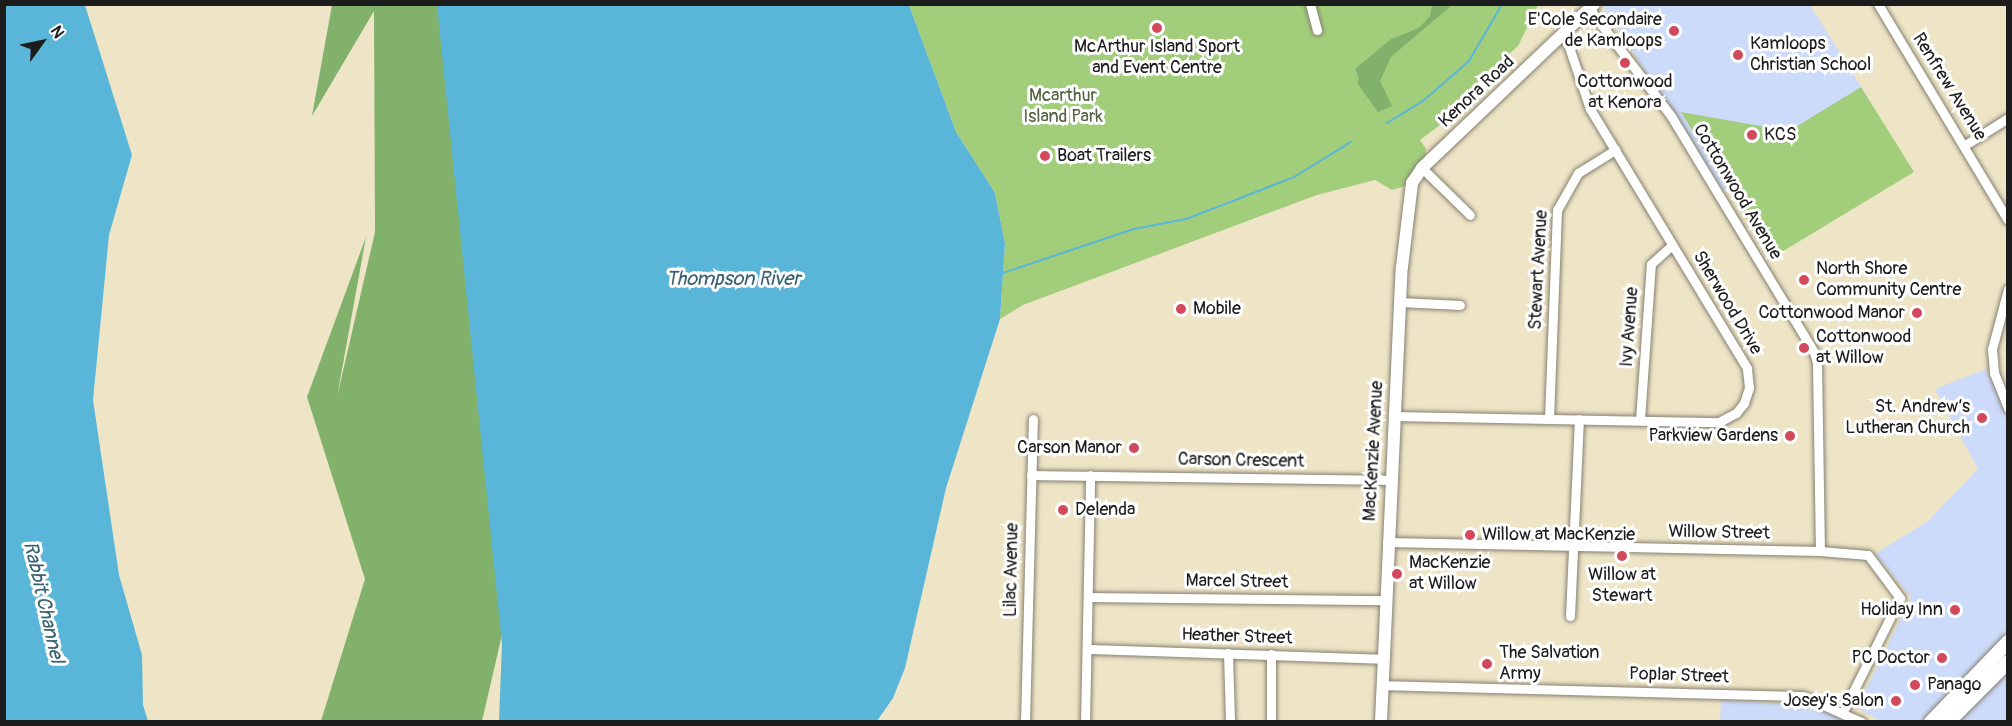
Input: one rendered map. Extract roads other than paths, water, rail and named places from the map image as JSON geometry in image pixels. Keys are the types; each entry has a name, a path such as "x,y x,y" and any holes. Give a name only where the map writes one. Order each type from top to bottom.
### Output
{"main road":[{"path":"1931,722 2007,642"},
{"path":"1948,722 2007,663"}],"street":[{"path":"1310,4 1317,30"},
{"name":"Renfrew Avenue","path":"1878,4 1965,145 2007,220"},
{"name":"Kenora Road","path":"1412,183 1422,168 1593,8"},
{"name":"Cottonwood Avenue","path":"1593,8 1671,116 1814,352 1817,363 1820,551"},
{"name":"Sherwood Drive","path":"1394,416 1719,422 1736,413 1749,388 1747,368 1590,109 1565,35"},
{"path":"1965,145 2007,118"},
{"name":"Stewart Avenue","path":"1549,419 1557,210 1578,173 1615,150"},
{"path":"1422,168 1470,215"},
{"name":"MacKenzie Avenue","path":"1381,722 1400,302 1412,183"},
{"name":"Ivy Avenue","path":"1640,420 1651,264 1672,245"},
{"path":"2007,289 1992,349 1994,374 2007,408"},
{"path":"1400,302 1460,305"},
{"name":"Lilac Avenue","path":"1025,722 1033,419"},
{"path":"1570,616 1579,419"},
{"path":"1085,722 1089,649 1090,475"},
{"name":"Carson Crescent","path":"1031,476 1391,480"},
{"name":"Willow Street","path":"1388,542 1820,551 1868,555 1897,589 1900,598 1843,712"},
{"name":"Marcel Street","path":"1089,597 1385,600"},
{"name":"Heather Street","path":"1089,649 1384,659"},
{"path":"1228,653 1230,722"},
{"path":"1271,654 1271,722"},
{"name":"Poplar Street","path":"1382,685 1803,696 1861,722"}],"water":[{"name":"Rabbit Channel","path":"4,5 85,5 132,155 109,235 93,400 119,575 142,655 143,705 148,721 5,721"},
{"name":"Thompson River","path":"437,5 909,5 956,132 995,193 1005,244 1000,319 946,488 905,668 893,698 877,721 499,721 502,644"}],"waterway":[{"path":"1387,123 1423,101 1469,61 1502,4"},
{"path":"1000,274 1134,229 1186,219 1294,177 1351,142"}],"place":[{"name":"McArthur Island Sport and Event Centre","path":"1157,28"},
{"name":"E'Cole Secondaire de Kamloops","path":"1674,31"},
{"name":"Kamloops Christian School","path":"1738,55"},
{"name":"Cottonwood at Kenora","path":"1625,63"},
{"name":"KCS","path":"1752,135"},
{"name":"Boat Trailers","path":"1045,156"},
{"name":"North Shore Community Centre","path":"1804,280"},
{"name":"Mobile","path":"1181,309"},
{"name":"Cottonwood Manor","path":"1917,313"},
{"name":"Cottonwood at Willow","path":"1804,348"},
{"name":"St. Andrew’s Lutheran Church","path":"1982,418"},
{"name":"Parkview Gardens","path":"1790,436"},
{"name":"Carson Manor","path":"1134,448"},
{"name":"Delenda","path":"1063,510"},
{"name":"Willow at MacKenzie","path":"1470,535"},
{"name":"Willow at Stewart","path":"1622,556"},
{"name":"MacKenzie at Willow","path":"1397,574"},
{"name":"Holiday Inn","path":"1955,610"},
{"name":"PC Doctor","path":"1942,658"},
{"name":"The Salvation Army","path":"1487,664"},
{"name":"Panago","path":"1915,685"},
{"name":"Josey's Salon","path":"1896,701"}],"park label":[{"name":"Mcarthur Island Park","path":"1063,107"}]}
